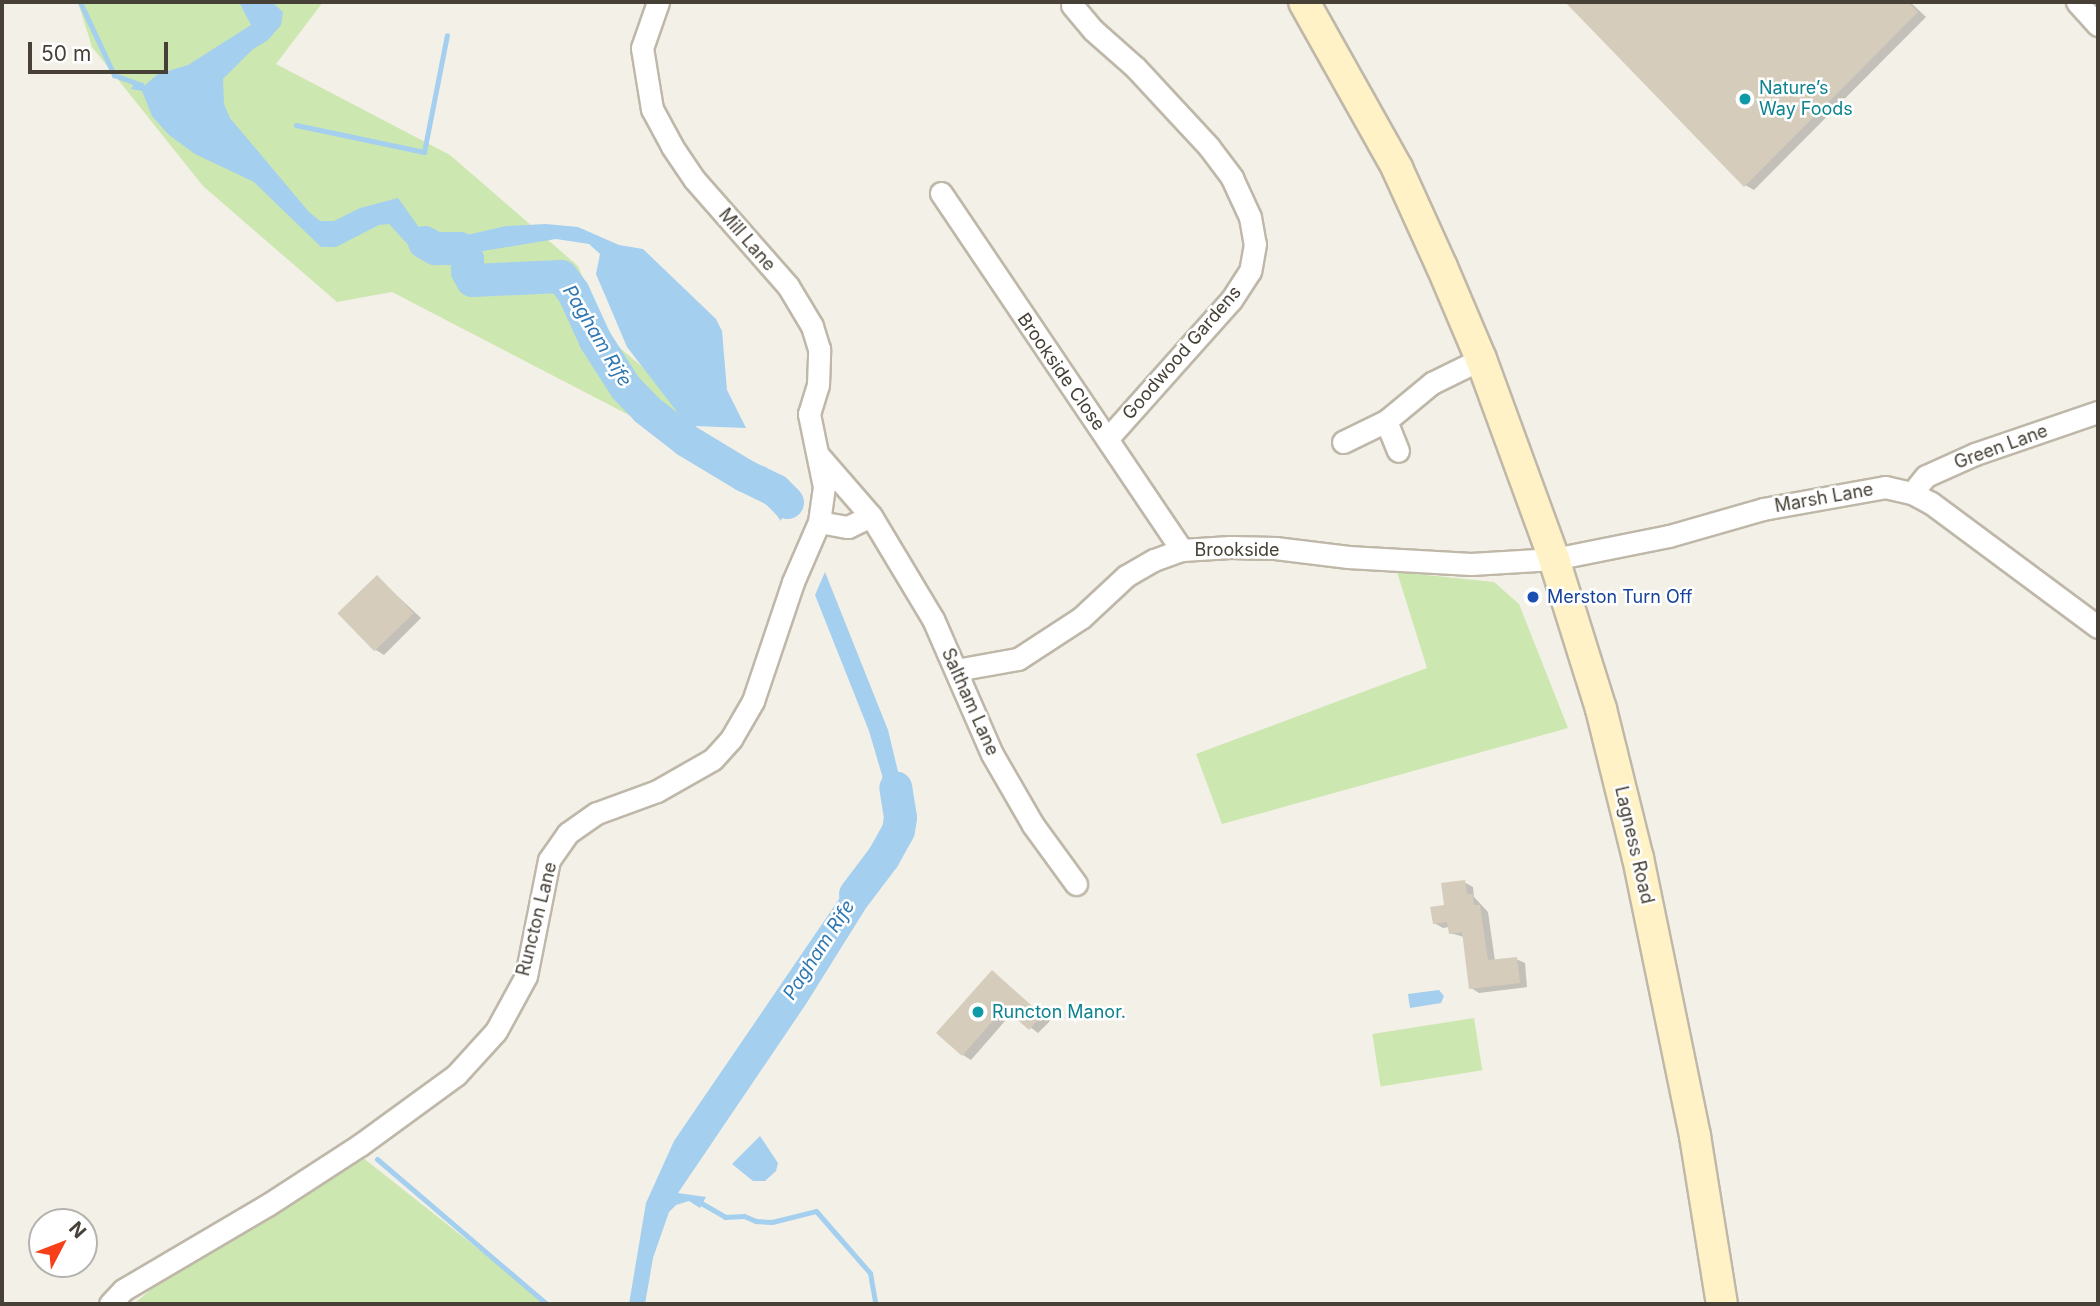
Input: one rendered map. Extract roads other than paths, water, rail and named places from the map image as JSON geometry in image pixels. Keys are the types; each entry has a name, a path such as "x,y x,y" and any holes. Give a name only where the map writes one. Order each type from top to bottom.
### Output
{"main road":[{"name":"Lagness Road","path":"1304,2 1397,168 1481,359 1554,559 1601,709 1634,842 1695,1136 1722,1304"}],"street":[{"name":"Mill Lane","path":"658,2 642,48 652,108 672,146 694,179 788,286 812,326 819,349 818,385 808,414 824,487"},
{"path":"2077,2 2098,25"},
{"name":"Goodwood Gardens","path":"1072,5 1085,36 1135,67 1209,147 1232,178 1251,217 1255,244 1250,271 1231,300 1107,439"},
{"name":"Brookside Close","path":"941,193 998,282 1182,551"},
{"path":"1343,442 1386,421 1432,383 1481,359"},
{"name":"Green Lane","path":"1912,493 1927,476 1975,454 2098,412"},
{"path":"1386,421 1398,451"},
{"name":"Saltham Lane","path":"815,451 871,516 933,620 992,754 1033,825 1076,884"},
{"name":"Runcton Lane","path":"110,1304 123,1290 269,1204 360,1144 456,1075 496,1031 526,976 548,860 568,833 597,813 657,791 713,759 731,739 753,701 793,582 819,522 824,487"},
{"name":"Marsh Lane","path":"1554,559 1670,536 1763,509 1885,487 1912,493 1931,503 2098,627"},
{"path":"819,522 848,527 871,516"},
{"name":"Brookside","path":"956,670 1018,659 1081,618 1126,576 1154,560 1182,551 1230,547 1275,548 1348,557 1471,564 1554,559"}],"water":[{"path":"239,2 272,2 283,12 281,25 268,40 252,50 223,79 224,104 230,118 309,212 320,221 334,221 360,208 398,198 418,226 432,238 449,239 506,226 546,224 578,227 619,245 643,249 716,319 722,331 727,390 746,428 694,426 678,413 627,347 596,274 600,254 589,244 556,239 429,260 413,250 389,224 379,225 336,247 321,247 254,182 195,154 169,135 152,116 142,91 131,89 135,82 144,86 158,74 188,65 251,25"},
{"path":"755,465 766,467 773,476 786,477 787,502 781,521 756,488 745,483"},
{"path":"825,572 888,730 907,809 904,838 886,814 882,775 869,731 815,595"},
{"path":"874,848 891,868 806,1004 678,1193 706,1197 700,1208 689,1201 676,1205 669,1212 653,1258 645,1304 629,1304 646,1203 674,1141"},
{"path":"1439,990 1444,996 1441,1003 1410,1008 1408,994"},
{"path":"760,1136 778,1163 776,1171 765,1181 753,1181 732,1164"}],"waterway":[{"path":"80,2 114,75 141,85"},
{"path":"296,125 424,152 447,35"},
{"name":"Pagham Rife","path":"424,242 435,248 459,248 467,259 467,271 472,280 561,276 573,292 595,340 625,387 646,409 686,440 744,475 775,490 787,502"},
{"name":"Pagham Rife","path":"855,894 883,857 898,830 900,817 895,787"},
{"path":"377,1159 547,1304"},
{"path":"696,1200 725,1217 744,1216 756,1221 772,1222 816,1211 870,1273 875,1302"}],"place":[{"name":"Nature’s Way Foods","path":"1745,99"},
{"name":"Merston Turn Off","path":"1533,597"},
{"name":"Runcton Manor.","path":"978,1012"}]}
